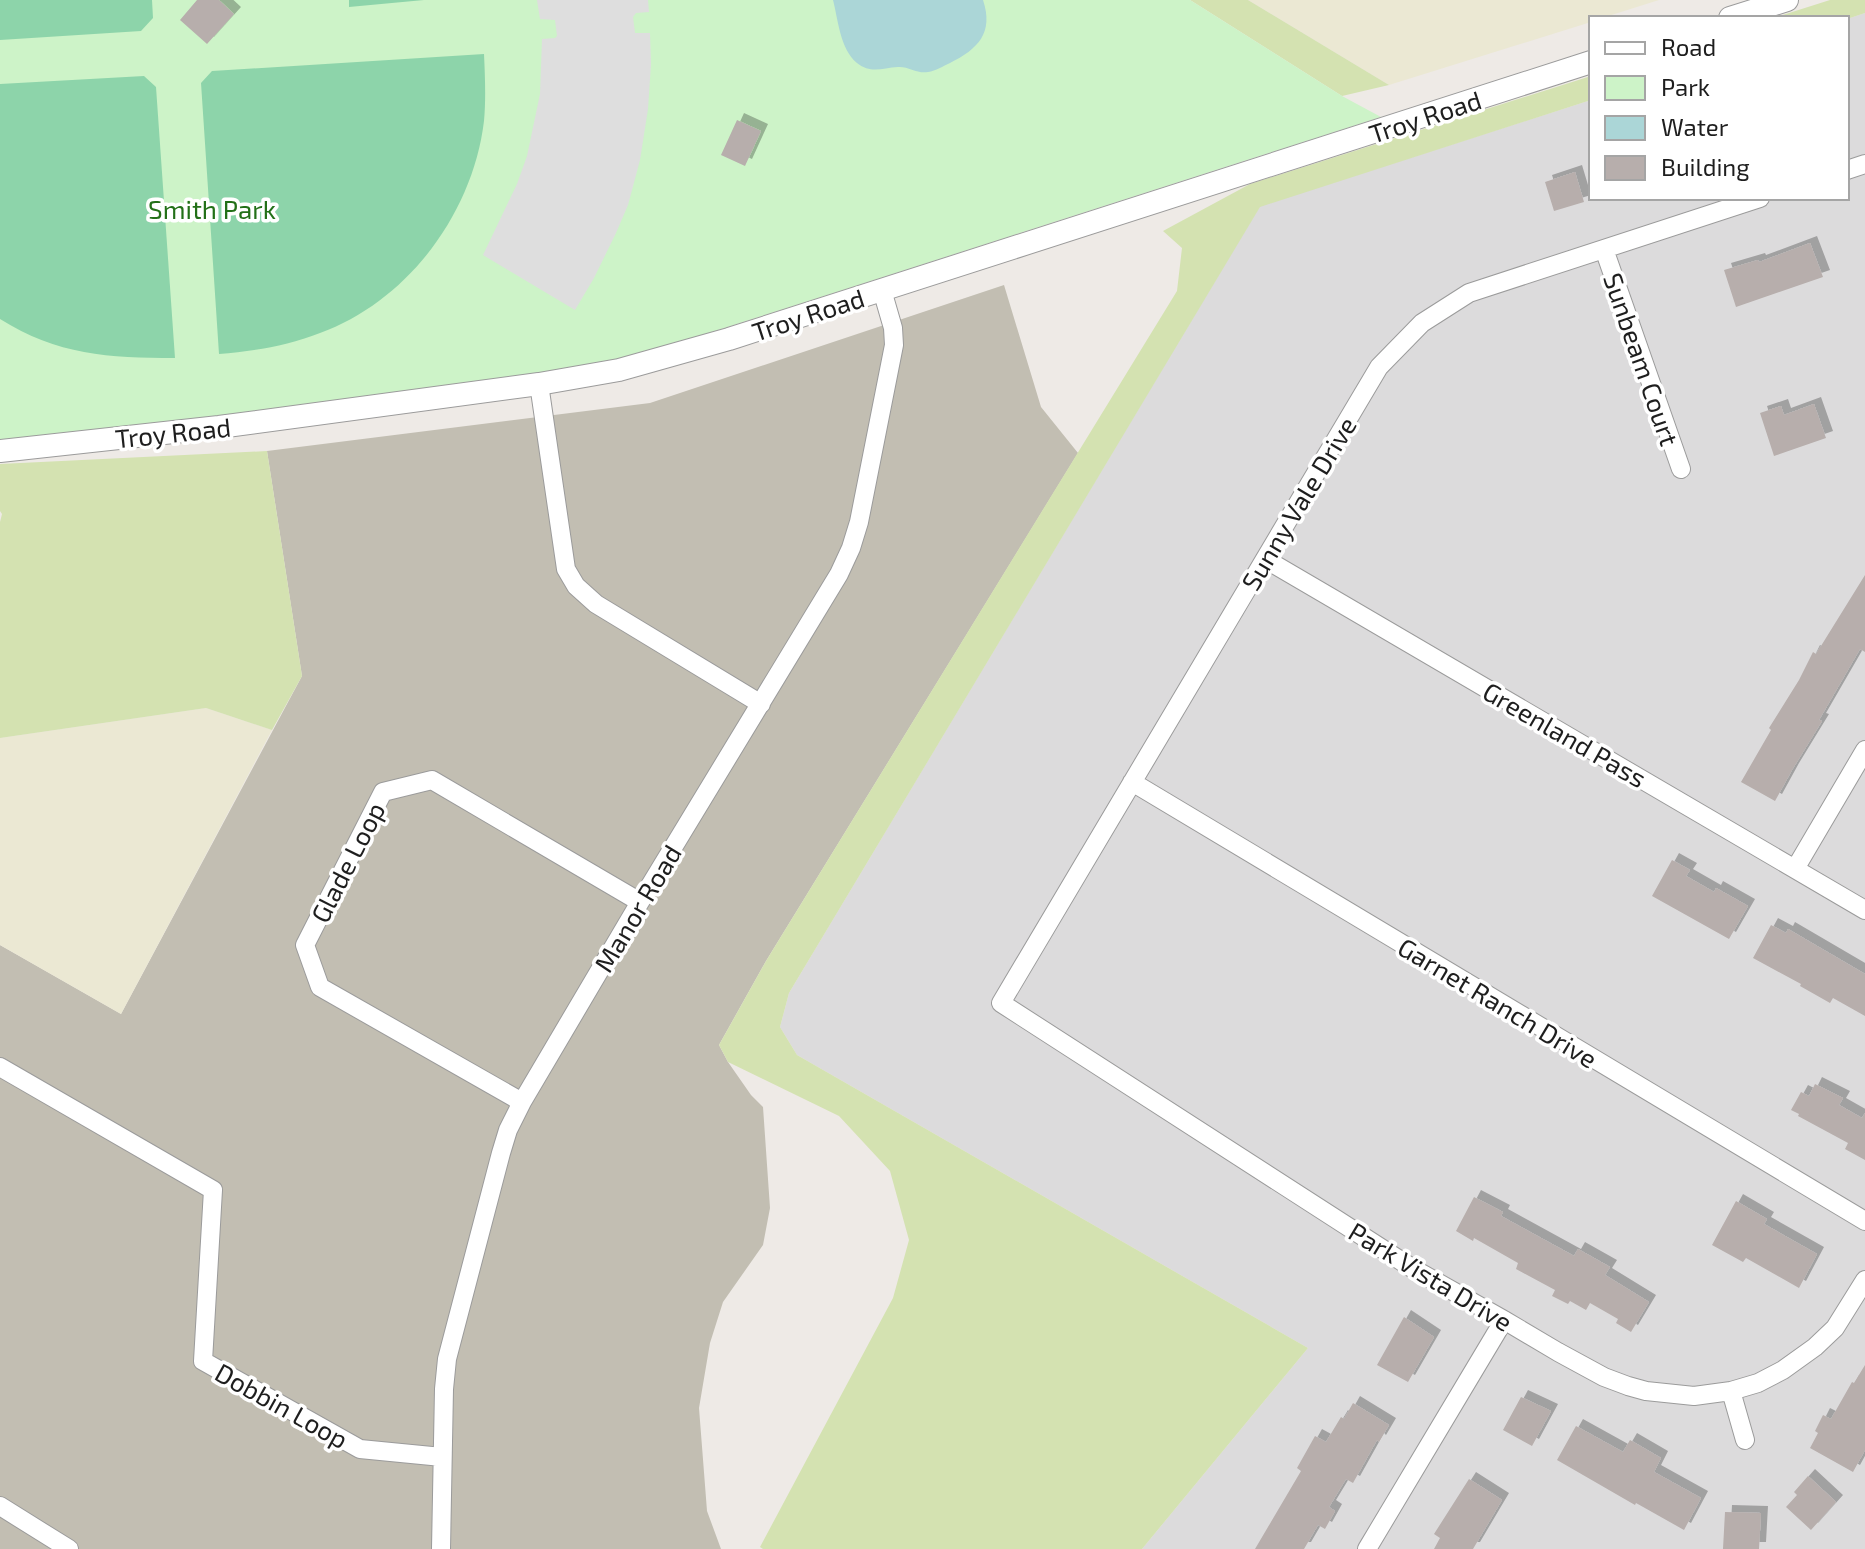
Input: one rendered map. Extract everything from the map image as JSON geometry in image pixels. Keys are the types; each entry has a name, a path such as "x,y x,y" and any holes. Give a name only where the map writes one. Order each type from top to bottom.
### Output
{"street":[{"path":"1736,16 1787,0"},
{"name":"Troy Road","path":"0,451 219,427 539,384 619,370 882,290 1589,63"},
{"name":"Sunny Vale Drive","path":"1001,1003 1379,367 1422,323 1469,293 1754,200"},
{"name":"Sunbeam Court","path":"1604,249 1681,469"},
{"name":"Manor Road","path":"441,1549 447,1359 508,1130 640,902 839,574 851,548 859,522 894,345 893,328 882,290"},
{"path":"539,384 566,569 576,586 596,604 761,704"},
{"name":"Greenland Pass","path":"1265,559 1865,910"},
{"path":"1795,869 1865,750"},
{"name":"Glade Loop","path":"522,1102 320,987 305,945 383,792 432,780 640,902"},
{"name":"Garnet Ranch Drive","path":"1132,782 1865,1221"},
{"name":"Park Vista Drive","path":"1001,1003 1412,1268 1592,1371 1628,1386 1694,1396 1731,1391 1758,1383 1783,1370 1835,1328 1865,1280"},
{"name":"Dobbin Loop","path":"0,1067 213,1190 203,1361 360,1449 442,1457"},
{"path":"1367,1549 1504,1320"},
{"path":"1731,1391 1745,1440"},
{"path":"0,1506 69,1549"}],"shaded area":[{"path":"537,0 648,0 649,12 636,13 633,17 635,33 650,33 648,109 640,160 628,205 616,233 575,310 483,255 527,156 540,94 542,39 557,36 555,20 540,19"},
{"path":"1248,0 1659,0 1608,16 1589,16 1589,23 1389,85"},
{"path":"1865,13 1865,1549 1142,1549 1308,1348 797,1055 780,1027 789,993 1260,206 1589,101 1589,200 1849,200 1849,18"},
{"path":"1004,285 1041,407 1078,453 766,961 719,1045 751,1095 763,1107 770,1208 763,1245 723,1302 710,1343 699,1408 707,1511 721,1549 0,1549 0,945 121,1014 302,676 267,451 650,403"},
{"path":"206,708 272,730 121,1014 0,945 0,738"}],"green space":[{"name":"Smith Park","path":"0,0 1190,0 1342,96 1381,117 597,369 85,436 0,441"},
{"path":"0,0 152,0 153,18 141,31 0,40"},
{"path":"349,0 424,0 349,7"},
{"path":"1190,0 1248,0 1389,85 1342,96"},
{"path":"1830,0 1865,0 1865,13 1849,18 1779,16"},
{"path":"484,54 484,121 477,155 466,188 431,250 408,276 352,318 295,341 219,354 201,83 212,71"},
{"path":"144,76 156,87 175,358 84,352 42,340 0,319 0,84"},
{"path":"1589,77 1589,101 1260,207 789,993 780,1027 797,1055 1308,1348 1142,1549 763,1549 760,1547 893,1298 909,1240 890,1171 839,1116 728,1062 719,1045 766,961 1177,291 1182,248 1163,231 1250,184"},
{"path":"267,451 302,676 272,730 206,708 0,738 0,464"}],"water":[{"path":"833,0 983,0 985,31 969,52 937,70 924,72 902,67 872,69 857,63 847,50"}],"building":[{"path":"197,0 219,0 234,14 207,44 180,20"},
{"path":"737,120 761,131 745,166 721,155"},
{"path":"1575,172 1584,202 1554,211 1545,182"},
{"path":"1810,243 1823,277 1736,307 1724,270 1759,262"},
{"path":"1814,404 1826,438 1774,456 1760,413 1781,406 1784,415"},
{"path":"1865,575 1865,652 1860,649 1775,801 1741,782 1813,652 1816,654"},
{"path":"1672,860 1690,870 1686,876 1748,906 1729,939 1652,896"},
{"path":"1771,925 1786,933 1788,929 1865,974 1865,1016 1833,998 1830,1003 1753,958"},
{"path":"1815,1084 1843,1098 1839,1105 1862,1118 1865,1113 1865,1160 1845,1149 1848,1143 1791,1110 1801,1092 1809,1096"},
{"path":"1474,1197 1503,1212 1501,1216 1574,1256 1578,1249 1610,1267 1605,1275 1649,1302 1631,1332 1616,1323 1618,1319 1590,1303 1586,1310 1552,1296 1555,1290 1516,1269 1518,1263 1456,1231"},
{"path":"1736,1201 1767,1219 1764,1224 1817,1254 1799,1288 1746,1258 1743,1262 1712,1245"},
{"path":"1404,1317 1434,1337 1408,1382 1377,1365"},
{"path":"1865,1365 1865,1450 1853,1472 1810,1448 1823,1415 1831,1419"},
{"path":"1521,1397 1551,1411 1532,1446 1503,1430"},
{"path":"1353,1403 1389,1425 1353,1483 1346,1479 1329,1507 1335,1511 1325,1529 1318,1525 1304,1549 1255,1549 1301,1471 1297,1468 1315,1436 1326,1442"},
{"path":"1576,1426 1623,1452 1630,1440 1661,1458 1654,1472 1701,1498 1684,1530 1557,1460"},
{"path":"1808,1476 1836,1502 1811,1530 1786,1507"},
{"path":"1469,1479 1502,1500 1473,1549 1434,1549 1440,1538 1434,1534"},
{"path":"1725,1512 1761,1513 1759,1549 1723,1549"}]}
